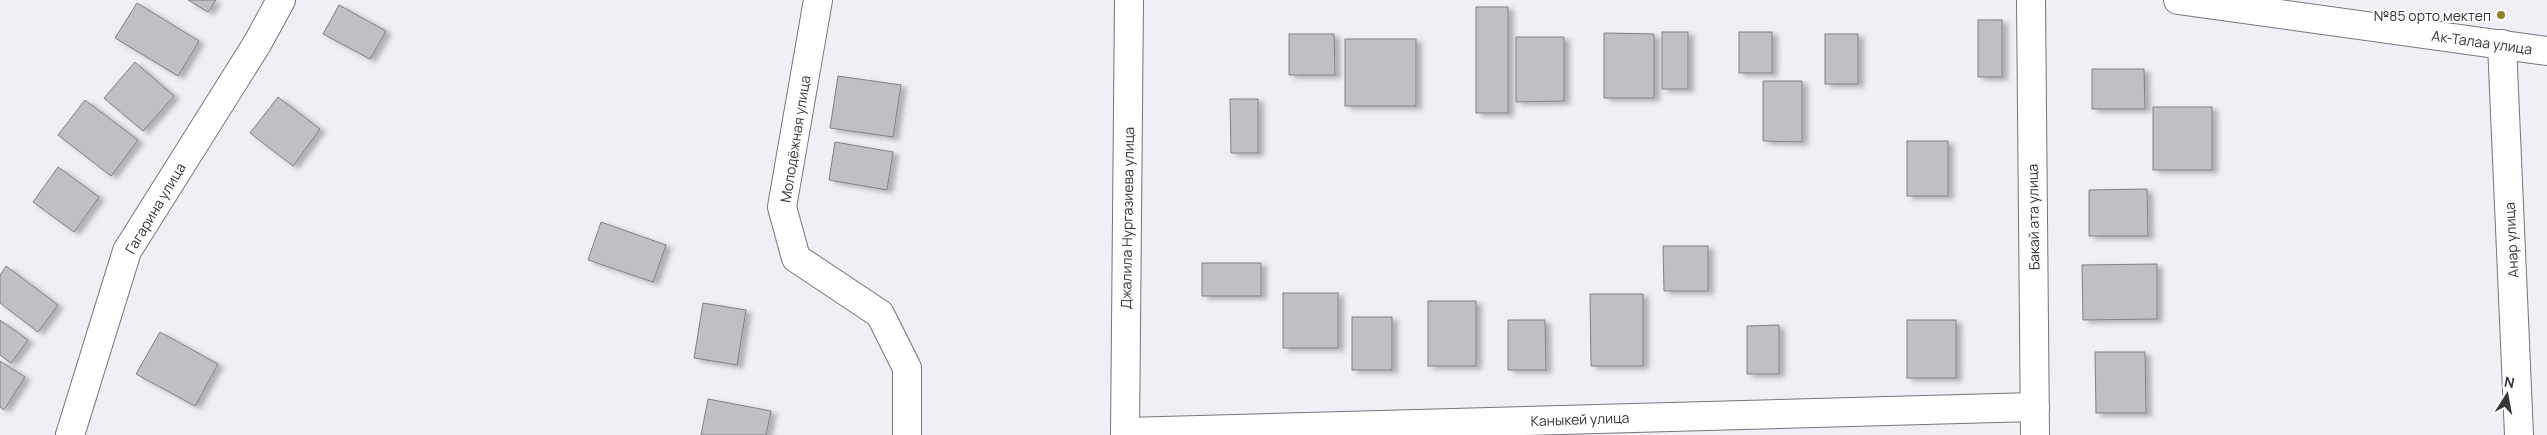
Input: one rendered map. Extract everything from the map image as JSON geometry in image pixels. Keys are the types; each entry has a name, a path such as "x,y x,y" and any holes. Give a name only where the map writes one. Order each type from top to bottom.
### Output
{"street":[{"name":"Гагарина улица","path":"70,435 128,251 257,44 281,0"},
{"name":"Молодёжная улица","path":"818,0 782,207 796,258 880,314 908,368 907,435"},
{"name":"Джалила Нургазиева улица","path":"1125,433 1129,0"},
{"name":"Бакай ата улица","path":"2031,0 2035,435"},
{"name":"Ак-Талаа улица","path":"2178,0 2547,51"},
{"name":"Анар улица","path":"2502,44 2519,435"},
{"name":"Каныкей улица","path":"1125,433 2035,407"}],"building":[{"path":"188,0 216,0 208,12"},
{"path":"137,3 199,41 178,76 115,38"},
{"path":"339,5 386,31 370,59 323,34"},
{"path":"1476,7 1508,7 1508,113 1476,113"},
{"path":"1978,20 2002,20 2002,77 1978,77"},
{"path":"1662,32 1688,32 1688,89 1662,89"},
{"path":"1739,32 1772,32 1772,73 1739,73"},
{"path":"1604,33 1654,34 1654,98 1604,98"},
{"path":"1289,34 1334,34 1335,75 1289,75"},
{"path":"1825,34 1858,34 1858,84 1825,84"},
{"path":"1516,37 1564,37 1564,101 1516,102"},
{"path":"1345,39 1416,39 1416,106 1345,106"},
{"path":"135,62 174,96 143,131 104,98"},
{"path":"2092,69 2144,69 2145,109 2092,109"},
{"path":"838,76 901,85 893,137 830,128"},
{"path":"1763,81 1802,81 1802,142 1763,141"},
{"path":"278,97 320,129 293,166 250,133"},
{"path":"1230,99 1258,99 1258,153 1231,153"},
{"path":"85,100 138,140 111,176 58,135"},
{"path":"2153,107 2212,107 2212,170 2153,170"},
{"path":"1907,141 1948,141 1948,196 1907,196"},
{"path":"835,142 893,152 887,190 829,180"},
{"path":"58,167 99,197 74,232 33,202"},
{"path":"2147,189 2148,236 2089,236 2089,190"},
{"path":"601,222 666,245 653,282 588,260"},
{"path":"1663,246 1708,246 1708,291 1664,291"},
{"path":"1202,263 1261,263 1261,296 1202,296"},
{"path":"2157,264 2157,319 2083,320 2082,265"},
{"path":"6,266 58,305 38,332 0,303 0,275"},
{"path":"1283,293 1338,293 1338,348 1283,348"},
{"path":"1590,294 1643,294 1643,366 1591,366"},
{"path":"1428,301 1476,301 1476,366 1428,366"},
{"path":"703,303 746,310 737,365 694,358"},
{"path":"1352,317 1392,317 1392,370 1352,370"},
{"path":"0,320 28,340 11,363 0,355"},
{"path":"1508,320 1545,320 1546,370 1508,370"},
{"path":"1907,320 1956,320 1956,378 1907,378"},
{"path":"1779,325 1779,374 1747,374 1747,326"},
{"path":"160,332 218,364 195,406 136,374"},
{"path":"2095,352 2145,352 2146,413 2096,413"},
{"path":"0,361 25,377 4,410 0,407"},
{"path":"708,399 771,411 766,435 701,435"}],"place":[{"name":"№85 орто мектеп","path":"2501,15"}]}
